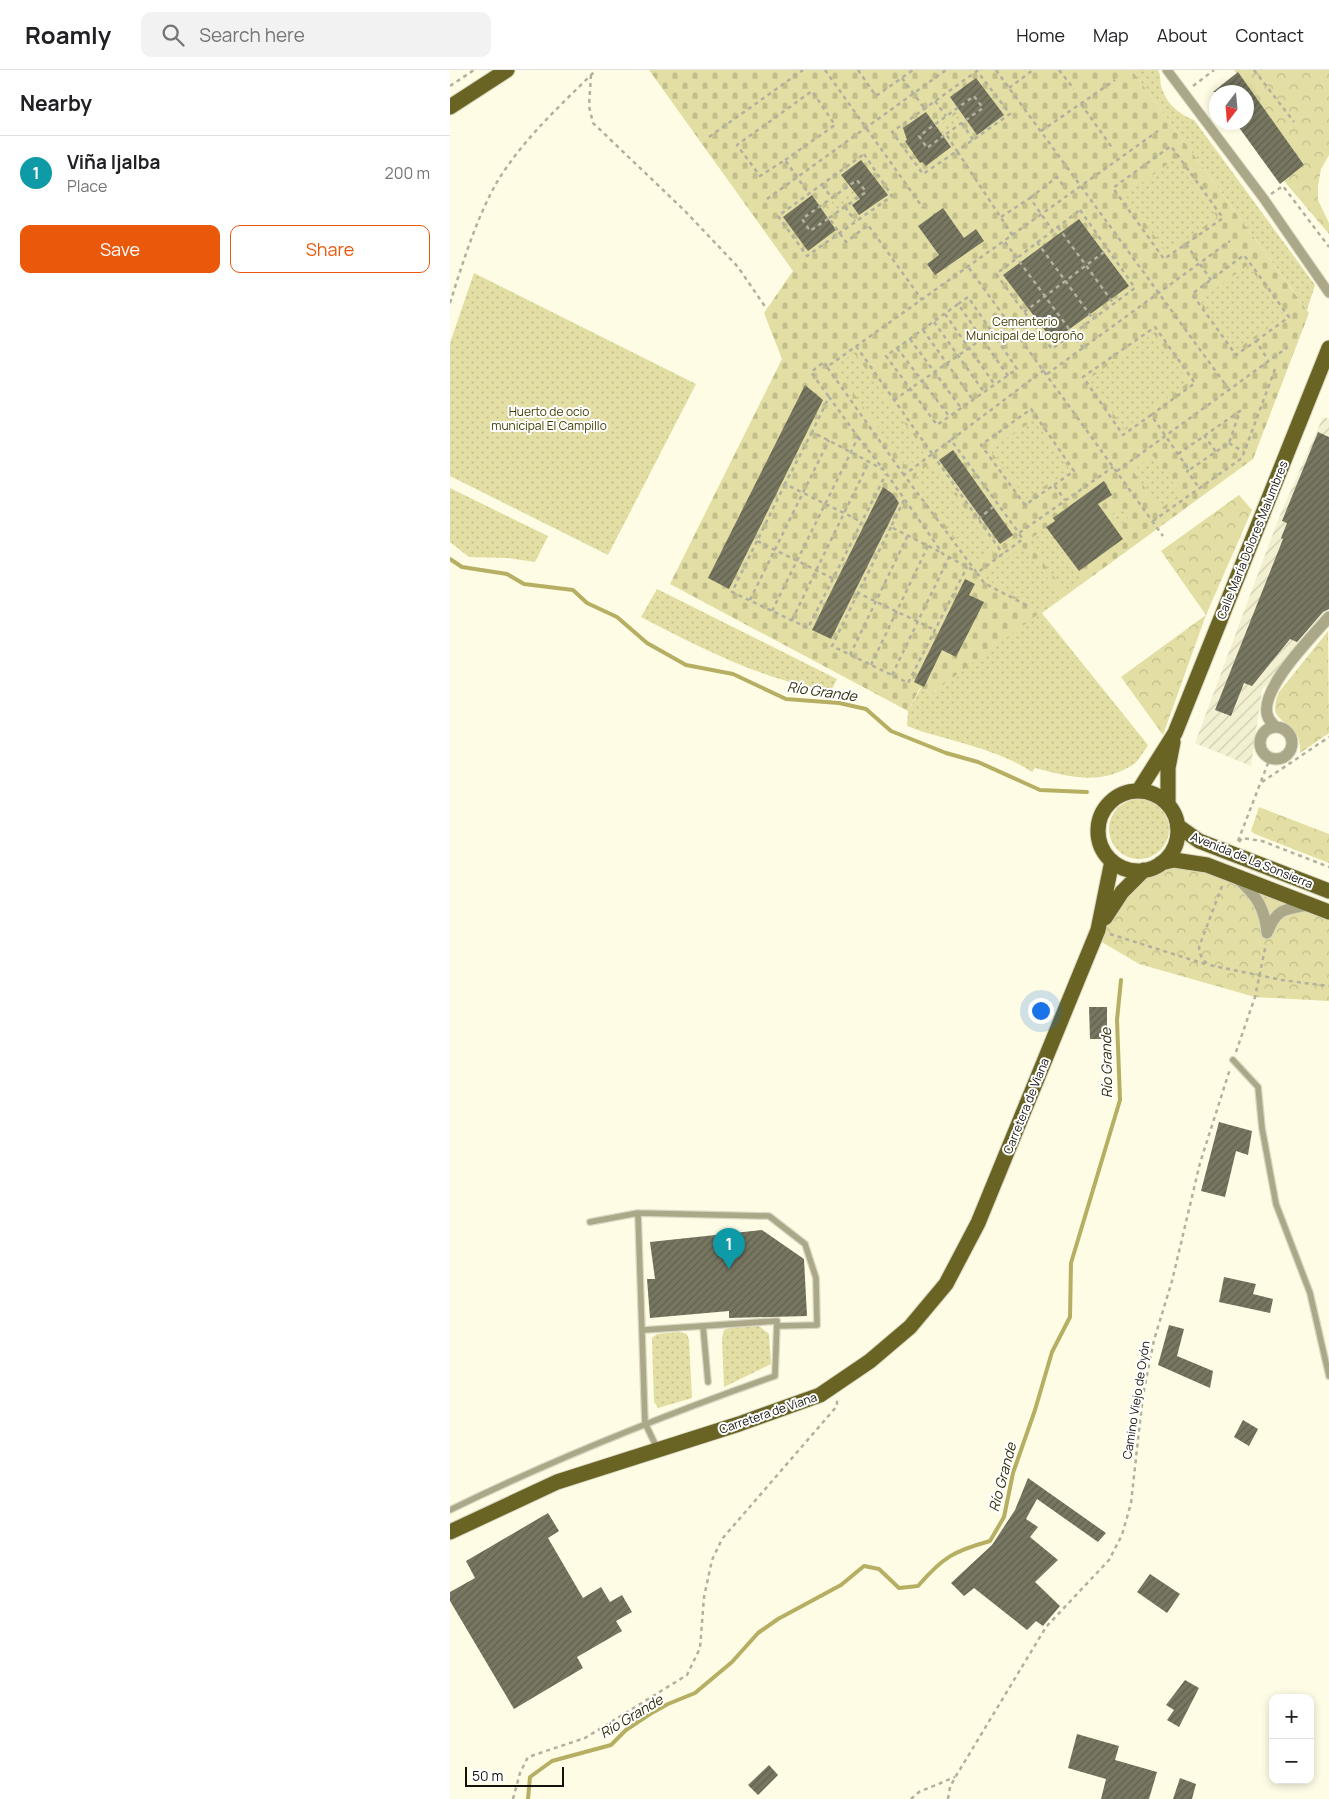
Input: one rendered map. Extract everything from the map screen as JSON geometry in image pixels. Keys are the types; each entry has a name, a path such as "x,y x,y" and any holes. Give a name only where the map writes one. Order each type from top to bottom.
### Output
{"main road":[{"path":"450,107 507,70"},
{"name":"Calle María Dolores Malumbres","path":"1139,790 1175,733 1329,348"},
{"name":"Calle María Dolores Malumbres","path":"1168,804 1168,768 1175,733"},
{"path":"1139,790 1155,794 1168,804 1173,810 1178,826 1175,847 1161,863 1144,870 1122,867 1112,862 1104,852 1099,841 1100,816 1106,806 1116,797 1127,792 1139,790"},
{"name":"Avenida de La Sonsierra","path":"1178,826 1199,841 1329,891"},
{"name":"Avenida de La Sonsierra","path":"1161,863 1174,860 1207,865 1329,912"},
{"name":"Carretera de Viana","path":"1098,930 1112,862"},
{"name":"Carretera de Viana","path":"450,1532 557,1482 738,1424 820,1395 870,1361 910,1327 946,1284 978,1223 1098,930 1122,892 1144,870"}],"street":[{"path":"1167,70 1264,200 1329,293"},
{"path":"1274,727 1265,731 1260,741 1262,751 1270,758 1281,759 1290,753 1292,737 1289,732 1274,727 1267,716 1267,703 1277,679 1329,617"},
{"path":"1229,873 1260,902 1265,915 1267,933"},
{"path":"1267,933 1273,917 1287,909 1310,904"}],"lane":[{"path":"1233,1060 1258,1087 1262,1128 1276,1204 1310,1293 1329,1376"},
{"path":"638,1213 644,1330 646,1423 658,1450"},
{"path":"590,1222 638,1213 769,1216 805,1244 816,1278 817,1325 777,1326"},
{"path":"450,1510 581,1449 775,1376 777,1320 644,1330"},
{"path":"703,1326 708,1382"}],"path":[{"path":"450,86 474,70"},
{"path":"450,303 468,249 497,183 530,137 596,70"},
{"path":"709,137 803,70"},
{"path":"825,70 922,208"},
{"path":"858,70 876,96 913,70"},
{"path":"767,199 946,70"},
{"path":"996,70 1228,388"},
{"path":"1009,88 1033,70"},
{"path":"1059,70 1074,89"},
{"path":"1184,93 1214,70"},
{"path":"1254,70 1294,122"},
{"path":"977,71 1010,114 923,174 892,132 925,108 977,71"},
{"path":"591,75 589,106 593,122 604,136 685,211 738,268 766,308"},
{"path":"902,78 925,108"},
{"path":"1041,131 1115,80"},
{"path":"812,91 835,125 785,160 760,176 737,145 812,91"},
{"path":"974,96 983,108 927,148 919,136 946,116 974,96"},
{"path":"935,101 946,116"},
{"path":"1081,104 1113,149"},
{"path":"962,123 973,140"},
{"path":"827,368 969,268 1158,130"},
{"path":"946,134 1013,236"},
{"path":"1170,146 1223,218 1186,244 1164,259 1113,188 1170,146"},
{"path":"864,154 892,196 807,256 778,216 809,194 864,154"},
{"path":"785,160 809,194"},
{"path":"1001,217 1057,177 1066,189"},
{"path":"857,180 866,192 810,231 802,219 832,198 857,180"},
{"path":"822,184 832,198"},
{"path":"1264,200 1283,186 1329,247"},
{"path":"1030,198 1053,231"},
{"path":"845,207 855,222"},
{"path":"1080,210 1135,288 1052,349 996,274 1058,227 1080,210"},
{"path":"829,218 846,242 868,225 922,300"},
{"path":"1058,227 1114,304"},
{"path":"1047,374 1230,241"},
{"path":"1005,242 1083,348"},
{"path":"1037,242 1093,319"},
{"path":"1186,244 1211,280"},
{"path":"1024,312 1108,249"},
{"path":"1244,254 1289,317 1256,341 1236,355 1192,294 1244,254"},
{"path":"969,268 1164,536"},
{"path":"968,297 1017,369 937,425 886,356 945,314 968,297"},
{"path":"958,304 1008,376"},
{"path":"945,314 995,385"},
{"path":"934,322 984,392"},
{"path":"1155,327 1195,383 1150,415 1123,435 1083,377 1155,327"},
{"path":"923,329 973,400"},
{"path":"894,400 992,332"},
{"path":"910,338 962,408"},
{"path":"1256,341 1268,360"},
{"path":"856,346 1003,554"},
{"path":"1117,471 1228,388 1288,346"},
{"path":"897,348 949,416"},
{"path":"943,554 884,470 811,372 824,362 984,583 1028,606"},
{"path":"1153,521 1242,458 1275,369"},
{"path":"904,475 1044,370"},
{"path":"829,397 784,484 732,592 808,628 886,474"},
{"path":"1031,409 1074,471 1054,485 1025,504 981,445 1031,409"},
{"path":"1178,454 1240,411 1228,443 1189,470"},
{"path":"1150,415 1189,470 1187,471 1200,489"},
{"path":"812,432 884,470"},
{"path":"1204,436 1216,452"},
{"path":"772,611 858,437"},
{"path":"750,600 829,440"},
{"path":"951,440 1023,539 976,572"},
{"path":"1228,443 1244,452"},
{"path":"792,620 869,462"},
{"path":"1018,533 1113,467"},
{"path":"784,484 862,522"},
{"path":"1054,485 1065,500"},
{"path":"904,500 832,646 908,683 967,566"},
{"path":"978,519 997,504"},
{"path":"891,527 949,556 976,572"},
{"path":"850,655 908,536"},
{"path":"756,541 834,579"},
{"path":"871,665 928,546"},
{"path":"892,675 949,556"},
{"path":"858,593 935,630"},
{"path":"1261,783 1329,737"},
{"path":"1270,758 1237,845 1242,838 1257,840 1329,866"},
{"path":"1209,965 1200,955 1200,947 1229,873"},
{"path":"1098,930 1209,965 1260,976 1329,986"},
{"name":"Camino Viejo de Oyón","path":"948,1799 950,1787 956,1776 1046,1627 1109,1560 1122,1535 1131,1503 1143,1395 1154,1340 1172,1281 1200,1163 1260,976 1267,933"},
{"path":"513,1799 520,1773 528,1757 585,1738 687,1674 700,1648 704,1597 712,1560 722,1539 837,1406 839,1382"},
{"path":"911,1799 919,1792 956,1776"}],"shaded area":[{"path":"1323,417 1329,419 1329,609 1262,690 1251,766 1195,743 1278,520"}],"green space":[{"name":"Cementerio Municipal de Logroño","path":"649,70 1132,70 1309,313 1253,459 931,694 920,688 908,711 670,584 782,359 764,313 793,271"},
{"path":"1132,70 1158,70 1163,92 1169,103 1183,115 1194,120 1315,285 1307,310"},
{"path":"1234,70 1329,70 1329,155 1321,169 1318,200 1329,223 1329,234 1284,181 1304,165 1254,97 1254,85 1245,85"},
{"path":"974,101 978,108 927,144 923,138"},
{"path":"1175,159 1217,217 1167,253 1125,195"},
{"path":"857,185 862,192 811,227 806,221"},
{"path":"1248,265 1284,315 1236,350 1200,300"},
{"name":"Huerto de ocio municipal El Campillo","path":"474,273 696,384 608,555 450,476 450,343"},
{"path":"1153,333 1189,382 1124,429 1089,379"},
{"path":"854,353 924,450 913,463 904,464 837,370 840,363"},
{"path":"1034,420 1069,469 1026,499 990,450"},
{"path":"1153,456 1181,494 1160,509 1133,471"},
{"path":"932,463 995,552 988,551 977,560 970,559 915,482 917,473"},
{"path":"450,488 548,536 535,562 508,558 469,557 450,542"},
{"path":"1239,495 1252,510 1206,615 1161,551"},
{"path":"1121,508 1128,518 1118,526 1111,516"},
{"path":"1045,528 1082,579 1065,591 1027,542"},
{"path":"1022,547 1062,595 1040,612 986,579 988,572"},
{"path":"657,589 837,679 831,691 781,680 733,662 641,617"},
{"path":"1041,612 1148,745 1134,764 1122,771 1110,775 1085,778 1035,768 1032,772 987,751 907,726 908,711 921,688 931,694"},
{"path":"1206,615 1163,735 1121,677"},
{"path":"1328,631 1329,733 1300,753 1298,737 1277,715 1275,709 1276,702 1279,692"},
{"path":"1139,799 1156,804 1164,812 1169,829 1164,846 1156,854 1139,859 1122,854 1114,846 1109,829 1114,812 1122,804"},
{"path":"1259,807 1329,834 1329,863 1251,831"},
{"path":"1174,860 1329,912 1329,1001 1255,997 1139,964 1095,938 1144,870"},
{"path":"759,1326 769,1334 771,1364 724,1387 722,1338 724,1330 732,1327"},
{"path":"679,1332 687,1334 689,1340 692,1398 658,1408 654,1402 652,1338 657,1334"}],"building":[{"path":"1238,72 1247,85 1222,85"},
{"path":"976,78 1004,115 977,135 950,97"},
{"path":"1254,95 1304,165 1280,184 1241,130 1254,130"},
{"path":"926,112 951,147 926,166 922,162 920,163 905,141 907,140 903,128"},
{"path":"861,160 888,195 859,215 852,205 860,199 841,175"},
{"path":"812,195 836,230 808,251 783,217"},
{"path":"943,208 964,238 976,229 984,241 935,275 927,264 939,255 918,226"},
{"path":"1079,219 1129,286 1053,341 1003,275"},
{"path":"805,385 823,400 729,589 708,578"},
{"path":"1318,432 1329,437 1329,609 1323,612 1297,642 1290,639 1252,686 1244,683 1231,716 1215,710 1283,539 1281,538 1287,523 1282,521"},
{"path":"953,450 1013,535 1000,544 939,460"},
{"path":"1104,481 1112,495 1098,504 1123,539 1079,571 1046,527 1055,521 1053,518"},
{"path":"883,487 893,494 899,503 831,639 812,630"},
{"path":"965,579 975,584 969,595 984,602 956,657 942,650 924,687 914,682"},
{"path":"1089,1007 1107,1007 1107,1039 1090,1039"},
{"path":"1219,1122 1252,1131 1248,1155 1236,1151 1225,1197 1201,1191"},
{"path":"762,1230 804,1259 807,1316 729,1318 729,1311 650,1318 647,1279 655,1279 650,1242"},
{"path":"1224,1277 1256,1284 1253,1294 1273,1299 1270,1313 1219,1302"},
{"path":"1169,1325 1184,1329 1177,1356 1213,1371 1210,1388 1158,1365"},
{"path":"1243,1420 1258,1429 1249,1446 1234,1437"},
{"path":"1028,1478 1106,1533 1098,1542 1037,1499 1026,1519 1038,1527 1030,1537 1058,1560 1035,1582 1060,1606 1043,1626 1036,1621 1027,1630 974,1588 964,1596 951,1583 992,1545 1015,1510"},
{"path":"548,1513 559,1531 548,1538 583,1598 601,1587 610,1602 622,1595 632,1612 616,1621 622,1631 577,1657 583,1668 514,1709 450,1601 450,1592 475,1578 466,1561"},
{"path":"1150,1574 1180,1594 1167,1613 1137,1592"},
{"path":"1185,1680 1199,1688 1179,1727 1167,1720 1174,1710 1166,1705"},
{"path":"1077,1734 1119,1746 1115,1760 1157,1772 1149,1799 1101,1799 1106,1779 1068,1768"},
{"path":"769,1765 778,1775 758,1795 748,1785"},
{"path":"1180,1778 1196,1784 1192,1799 1173,1799"}],"waterway":[{"name":"Río Grande","path":"450,559 462,567 507,574 524,584 573,590 587,603 617,617 647,643 686,665 733,674 786,699 839,703 866,709 891,731 946,753 978,762 1040,790 1087,792"},
{"name":"Río Grande","path":"528,1799 530,1777 552,1761 611,1745 626,1730 650,1714 695,1693 732,1662 758,1633 778,1619 841,1585 864,1566 879,1569 899,1588 918,1586 935,1568 950,1556 967,1548 990,1541 1004,1517 1013,1473 1035,1410 1052,1352 1070,1317 1071,1263 1120,1100 1117,1020 1121,980"}],"place":[{"name":"Viña Ijalba","path":"729,1269"}]}
